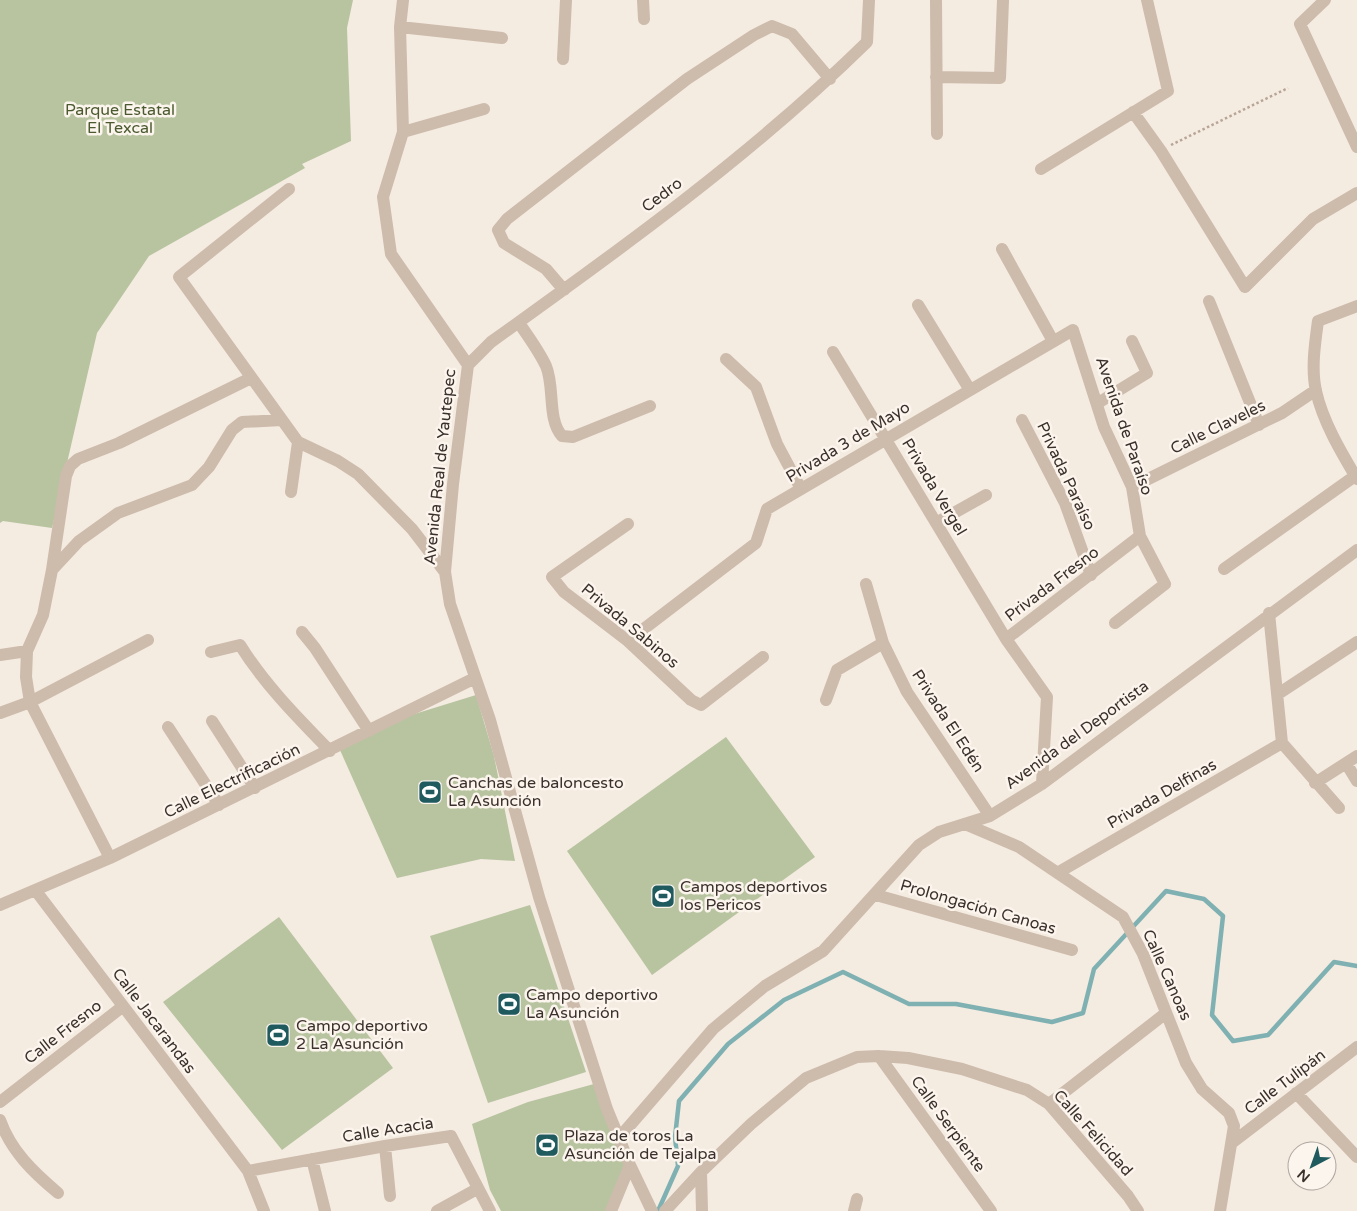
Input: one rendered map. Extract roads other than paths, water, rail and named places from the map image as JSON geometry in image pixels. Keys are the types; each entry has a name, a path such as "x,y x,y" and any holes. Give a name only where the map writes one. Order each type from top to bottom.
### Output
{"street":[{"path":"404,0 400,27 403,132 484,109"},
{"path":"562,59 566,0"},
{"path":"643,0 644,19"},
{"name":"Cedro","path":"468,365 491,342 564,290 702,185 830,79 867,42 870,0"},
{"path":"936,0 937,134"},
{"path":"936,77 1000,78 1003,0"},
{"path":"1041,169 1168,91 1147,0"},
{"path":"1325,0 1300,24 1357,147"},
{"path":"564,290 546,269 504,243 498,230 507,219 687,79 754,35 772,26 792,34 830,79"},
{"path":"400,27 502,38"},
{"path":"1133,112 1160,150 1244,287 1313,219 1357,193"},
{"name":"Avenida Real de Yautepec","path":"403,132 383,197 391,254 468,365 453,484 445,572 450,604 490,720 539,897 619,1138 652,1211"},
{"path":"289,188 179,277 298,442 338,461 358,474 412,529 445,572"},
{"path":"1002,249 1053,342"},
{"path":"1209,301 1259,425"},
{"path":"918,305 970,390"},
{"path":"1224,569 1356,478 1334,438 1316,390 1314,347 1318,321 1357,306"},
{"path":"519,323 546,365 552,386 556,429 562,436 573,437 650,406"},
{"name":"Privada 3 de Mayo","path":"628,641 756,543 767,509 1073,330"},
{"name":"Avenida de Paraíso","path":"1073,330 1098,403 1104,427 1132,487 1140,536 1165,584 1115,622"},
{"path":"1098,403 1147,373 1132,342"},
{"name":"Privada Vergel","path":"833,352 1006,639 1047,697 1042,784"},
{"path":"726,359 756,388 778,444 801,489"},
{"path":"110,858 30,702 26,676 27,651 43,615 52,570 66,476 70,466 78,459 119,443 251,378"},
{"name":"Calle Claveles","path":"1132,487 1282,414 1316,390"},
{"path":"52,570 79,541 118,513 192,485 209,466 232,430 242,422 282,420"},
{"name":"Privada Paraíso","path":"1022,420 1065,503 1092,575"},
{"path":"292,492 298,442"},
{"path":"936,523 986,495"},
{"name":"Privada Sabinos","path":"628,524 552,578 564,592 628,641 691,700 702,704 763,657"},
{"name":"Privada Fresno","path":"1006,639 1092,575 1140,536"},
{"name":"Avenida del Deportista","path":"619,1138 713,1029 765,986 823,951 876,895 919,845 939,832 990,816 1042,784 1269,613 1357,550"},
{"name":"Privada El Edén","path":"866,584 883,643 906,692 990,816"},
{"path":"1269,613 1282,743 1315,783 1339,808"},
{"path":"302,632 315,648 369,731"},
{"path":"0,713 30,702 148,640"},
{"path":"1278,694 1357,642"},
{"path":"826,700 837,670 883,643"},
{"path":"211,652 240,645 256,672 272,691 330,751"},
{"path":"0,655 27,651"},
{"name":"Calle Electrificación","path":"0,905 110,858 475,678"},
{"path":"212,722 255,788"},
{"path":"168,728 219,805"},
{"name":"Privada Delfinas","path":"1058,872 1282,743"},
{"path":"1315,783 1357,756"},
{"path":"1346,763 1357,780"},
{"name":"Calle Canoas","path":"965,824 1019,847 1123,917 1142,954 1186,1063 1202,1089 1229,1113 1234,1126 1233,1142 1220,1211"},
{"name":"Calle Jacarandas","path":"36,891 248,1171 264,1211"},
{"name":"Prolongación Canoas","path":"876,895 1072,950"},
{"name":"Calle Fresno","path":"0,1102 122,1007"},
{"path":"1049,1104 1166,1013"},
{"name":"Calle Tulipán","path":"1233,1142 1357,1048"},
{"name":"Calle Felicidad","path":"665,1211 701,1172 751,1124 806,1078 857,1057 879,1056 908,1058 962,1069 1027,1090 1049,1104 1128,1196 1138,1211"},
{"name":"Calle Serpiente","path":"879,1056 991,1211"},
{"path":"1296,1093 1357,1157"},
{"path":"0,1120 13,1147 34,1172 58,1193"},
{"name":"Calle Acacia","path":"248,1171 452,1136 490,1211"},
{"path":"385,1146 390,1196"},
{"path":"312,1159 325,1211"},
{"path":"611,1211 630,1165"},
{"path":"701,1172 702,1211"},
{"path":"437,1211 477,1188"}],"waterway":[{"path":"658,1211 678,1166 675,1137 679,1101 728,1044 784,1000 843,972 909,1004 956,1004 1052,1022 1083,1013 1094,969 1166,891 1204,899 1223,916 1212,1015 1233,1041 1268,1035 1334,962 1357,966"}],"place":[{"name":"Canchas de baloncesto La Asunción","path":"430,792"},
{"name":"Campos deportivos los Pericos","path":"663,896"},
{"name":"Campo deportivo La Asunción","path":"509,1004"},
{"name":"Campo deportivo 2 La Asunción","path":"278,1035"},
{"name":"Plaza de toros La Asunción de Tejalpa","path":"547,1145"}],"park label":[{"name":"Parque Estatal El Texcal","path":"120,119"}]}
